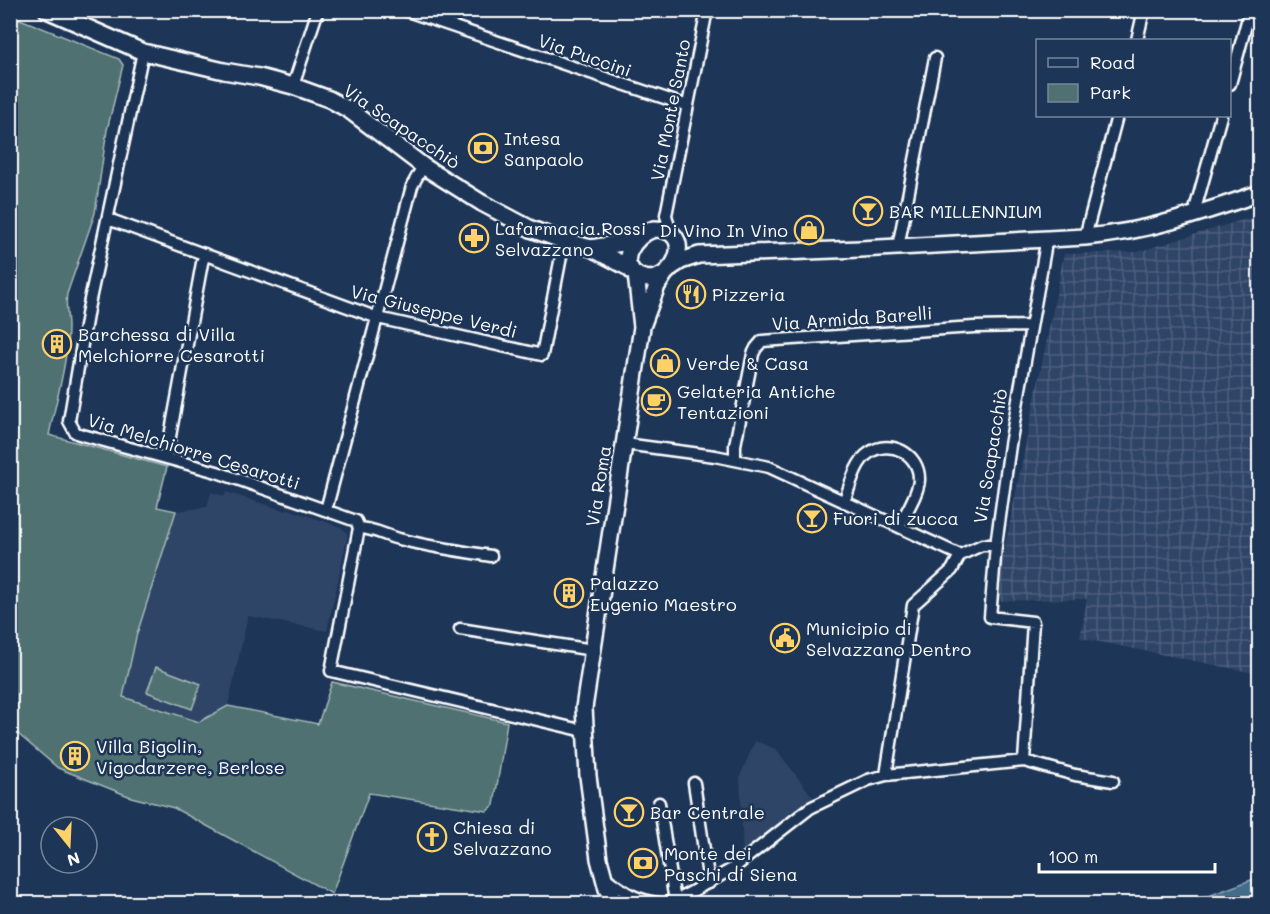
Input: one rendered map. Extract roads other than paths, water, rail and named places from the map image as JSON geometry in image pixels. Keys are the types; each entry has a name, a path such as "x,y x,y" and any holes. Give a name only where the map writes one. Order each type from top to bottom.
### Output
{"street":[{"name":"Via Scapacchiò","path":"47,10 143,52 293,86 329,99 349,110 423,166 482,203 531,230 591,248 634,272"},
{"path":"293,86 318,10"},
{"name":"Via Puccini","path":"404,10 688,106"},
{"name":"Via Monte Santo","path":"654,229 666,215 707,10"},
{"path":"1137,39 1144,10"},
{"path":"1231,80 1250,10"},
{"name":"Via Melchiorre Cesarotti","path":"143,52 88,309 69,421 75,432 217,472 357,521 359,528 423,545 491,556"},
{"path":"898,247 935,58"},
{"path":"1085,237 1117,117"},
{"path":"1197,215 1196,206 1221,117"},
{"path":"326,510 412,186 423,166"},
{"path":"697,255 662,229 654,229 635,241 628,258 634,272 641,277 653,279 681,261 697,255 1085,237 1144,230 1197,215 1260,193"},
{"name":"Via Monte Santo","path":"666,215 673,236"},
{"name":"Via Giuseppe Verdi","path":"108,219 378,318 542,355 564,241"},
{"path":"668,270 678,256 678,244 673,236"},
{"name":"Via Scapacchiò","path":"960,555 982,545 996,545 1010,445 1045,239"},
{"name":"Via Scapacchiò","path":"591,248 635,241"},
{"path":"166,458 205,254"},
{"name":"Via Roma","path":"616,903 606,889 602,875 584,728 585,697 642,327 657,286 668,270"},
{"name":"Via Roma","path":"634,272 642,327"},
{"name":"Via Armida Barelli","path":"735,460 735,445 753,354 762,341 974,327 1031,326"},
{"path":"625,444 769,467 960,555 952,570 913,605 886,775"},
{"path":"844,502 860,462 869,453 881,448 895,449 909,454 918,465 919,482 899,527"},
{"path":"359,528 331,671 557,724 584,728"},
{"path":"996,545 990,617 1033,622 1024,761"},
{"path":"460,629 593,650"},
{"path":"602,875 633,898 647,903 670,903 732,869 810,808 868,780 886,775 1024,761 1075,775 1113,781"},
{"path":"694,783 708,883"},
{"path":"659,803 670,903"}],"place":[{"name":"Intesa Sanpaolo","path":"483,148"},
{"name":"BAR MILLENNIUM","path":"868,211"},
{"name":"Di Vino In Vino","path":"809,230"},
{"name":"Lafarmacia.Rossi Selvazzano","path":"474,238"},
{"name":"Pizzeria","path":"691,294"},
{"name":"Barchessa di Villa Melchiorre Cesarotti","path":"57,344"},
{"name":"Verde & Casa","path":"665,363"},
{"name":"Gelateria Antiche Tentazioni","path":"656,401"},
{"name":"Fuori di zucca","path":"812,518"},
{"name":"Palazzo Eugenio Maestro","path":"569,593"},
{"name":"Municipio di Selvazzano Dentro","path":"785,638"},
{"name":"Villa Bigolin, Vigodarzere, Berlose","path":"75,756"},
{"name":"Bar Centrale","path":"629,812"},
{"name":"Chiesa di Selvazzano","path":"432,837"},
{"name":"Monte dei Paschi di Siena","path":"643,863"}]}
